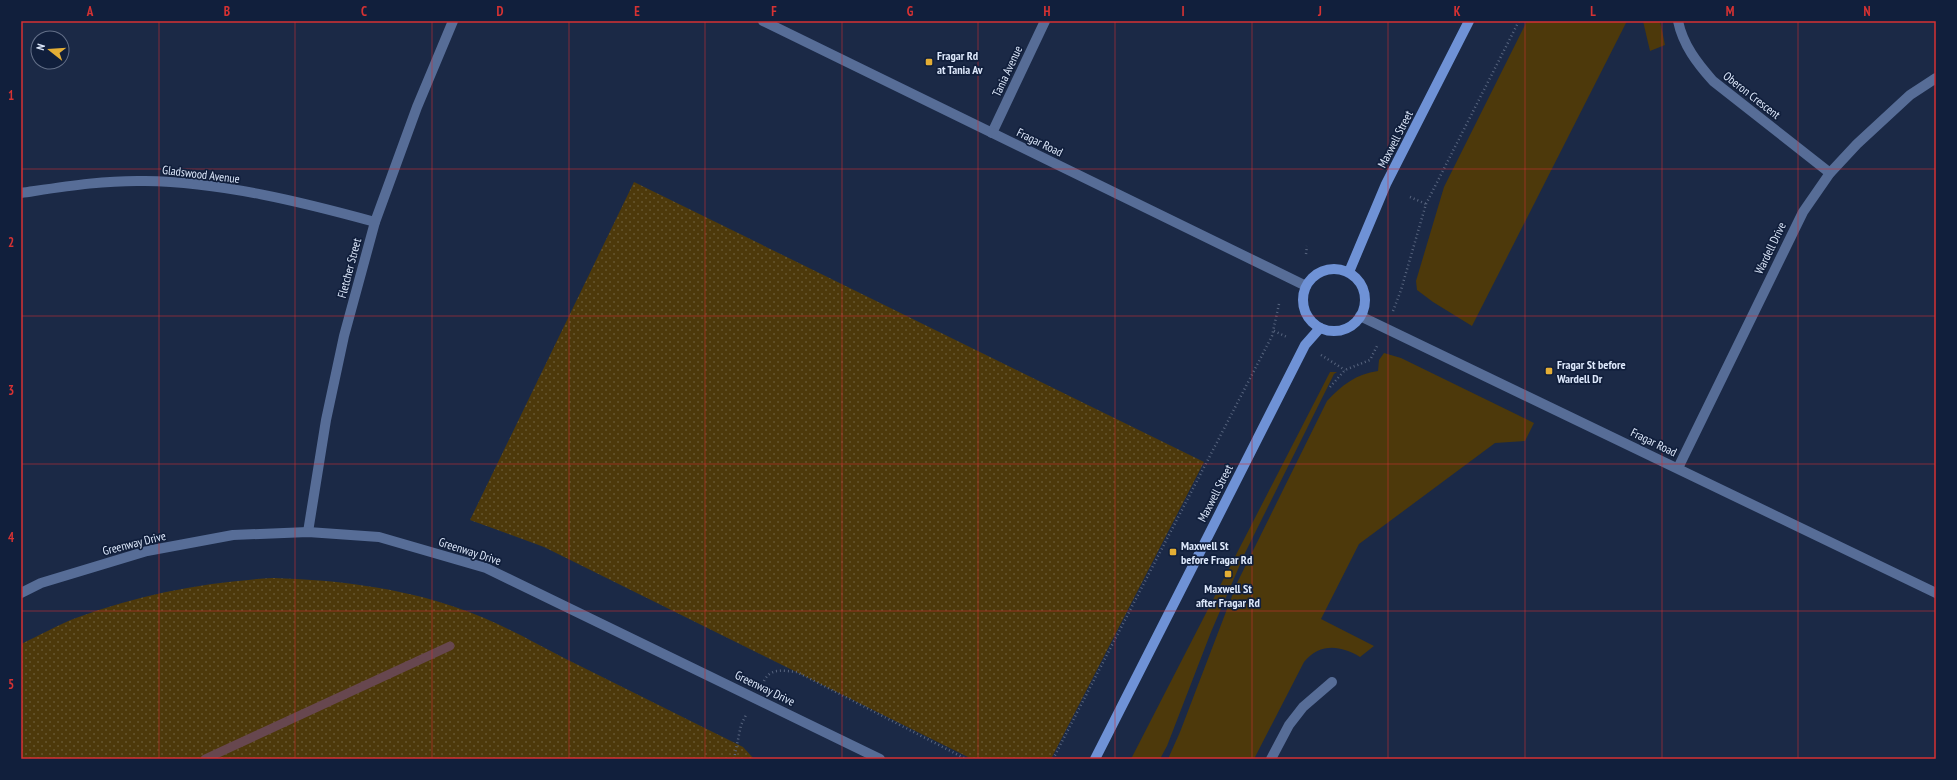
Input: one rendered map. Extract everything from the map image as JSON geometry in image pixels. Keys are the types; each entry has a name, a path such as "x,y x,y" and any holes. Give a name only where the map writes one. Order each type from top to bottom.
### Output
{"main road":[{"name":"Maxwell Street","path":"1349,272 1386,184 1469,21"},
{"path":"1330,269 1340,269 1349,272 1357,278 1365,297 1364,307 1360,316 1355,323 1347,328 1329,330 1320,328 1307,314 1303,305 1306,286 1312,278 1320,272 1330,269"},
{"name":"Maxwell Street","path":"1095,759 1305,346 1320,328"}],"street":[{"name":"Fletcher Street","path":"308,532 326,420 344,336 375,222 417,106 453,21"},
{"name":"Fragar Road","path":"763,21 1306,286"},
{"name":"Tania Avenue","path":"992,133 1045,21"},
{"name":"Oberon Crescent","path":"1678,21 1687,48 1698,64 1713,81 1830,173"},
{"name":"Wardell Drive","path":"1678,468 1802,212 1830,173 1881,120 1910,95 1936,78"},
{"name":"Gladswood Avenue","path":"21,193 102,183 145,181 187,184 261,194 321,207 375,222"},
{"name":"Fragar Road","path":"1360,316 1936,593"},
{"name":"Greenway Drive","path":"21,592 41,583 147,551 233,535 308,532 379,537 486,568 877,758"},
{"path":"1271,759 1289,725 1303,707 1332,682"}],"path":[{"path":"1401,290 1426,204 1519,21"},
{"path":"1410,197 1426,204"},
{"path":"1306,254 1307,246"},
{"path":"1053,759 1274,331 1280,304"},
{"path":"1330,387 1345,370 1370,360"},
{"path":"768,674 776,670 797,672 966,759"},
{"path":"734,759 741,725"}],"shaded area":[{"path":"1527,21 1627,21 1472,326 1433,302 1417,290 1416,281 1444,187"},
{"path":"1643,21 1660,21 1665,45 1650,51"},
{"path":"634,182 1204,462 1051,759 972,759 544,547 470,520"},
{"path":"1384,353 1401,358 1534,423 1525,441 1495,443 1359,544 1321,619 1374,646 1360,657 1338,648 1323,649 1310,656 1304,662 1254,759 1168,759 1180,732 1237,583 1327,401 1350,381 1370,372 1378,371 1379,360"},
{"path":"1330,372 1337,372 1334,374 1245,553 1211,632 1167,746 1160,759 1131,759"},
{"path":"273,578 343,583 389,590 435,601 485,618 743,747 754,759 21,759 21,644 69,621 124,602 173,590"}],"waterway":[{"path":"205,759 450,646"}],"place":[{"name":"Fragar Rd at Tania Av","path":"929,62"},
{"name":"Fragar St before Wardell Dr","path":"1549,371"},
{"name":"Maxwell St before Fragar Rd","path":"1173,552"},
{"name":"Maxwell St after Fragar Rd","path":"1228,574"}]}
